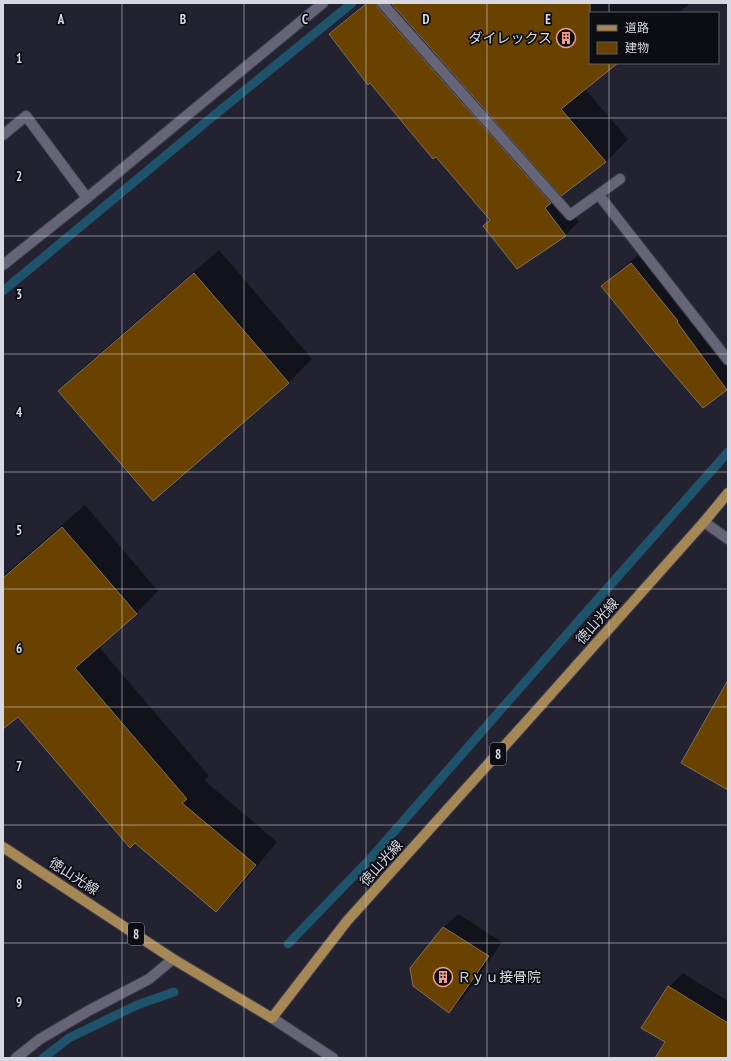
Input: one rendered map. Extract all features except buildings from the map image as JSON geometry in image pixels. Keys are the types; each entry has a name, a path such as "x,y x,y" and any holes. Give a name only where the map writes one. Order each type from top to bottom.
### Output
{"main road":[{"name":"徳山光線","path":"3,847 173,959 272,1018 347,921 535,712 728,493"}],"street":[{"path":"3,266 323,3"},
{"path":"382,3 570,216 620,179"},
{"path":"3,135 26,116 87,198"},
{"path":"599,195 728,360"},
{"path":"704,522 728,539"},
{"path":"16,1058 40,1039 149,979 173,959"},
{"path":"272,1018 333,1058"}],"waterway":[{"path":"3,291 352,3"},
{"path":"288,944 370,859 728,452"},
{"path":"43,1058 69,1038 137,1005 174,992"}],"place":[{"name":"ダイレックス","path":"566,38"},
{"name":"Ｒｙｕ接骨院","path":"443,977"}]}
